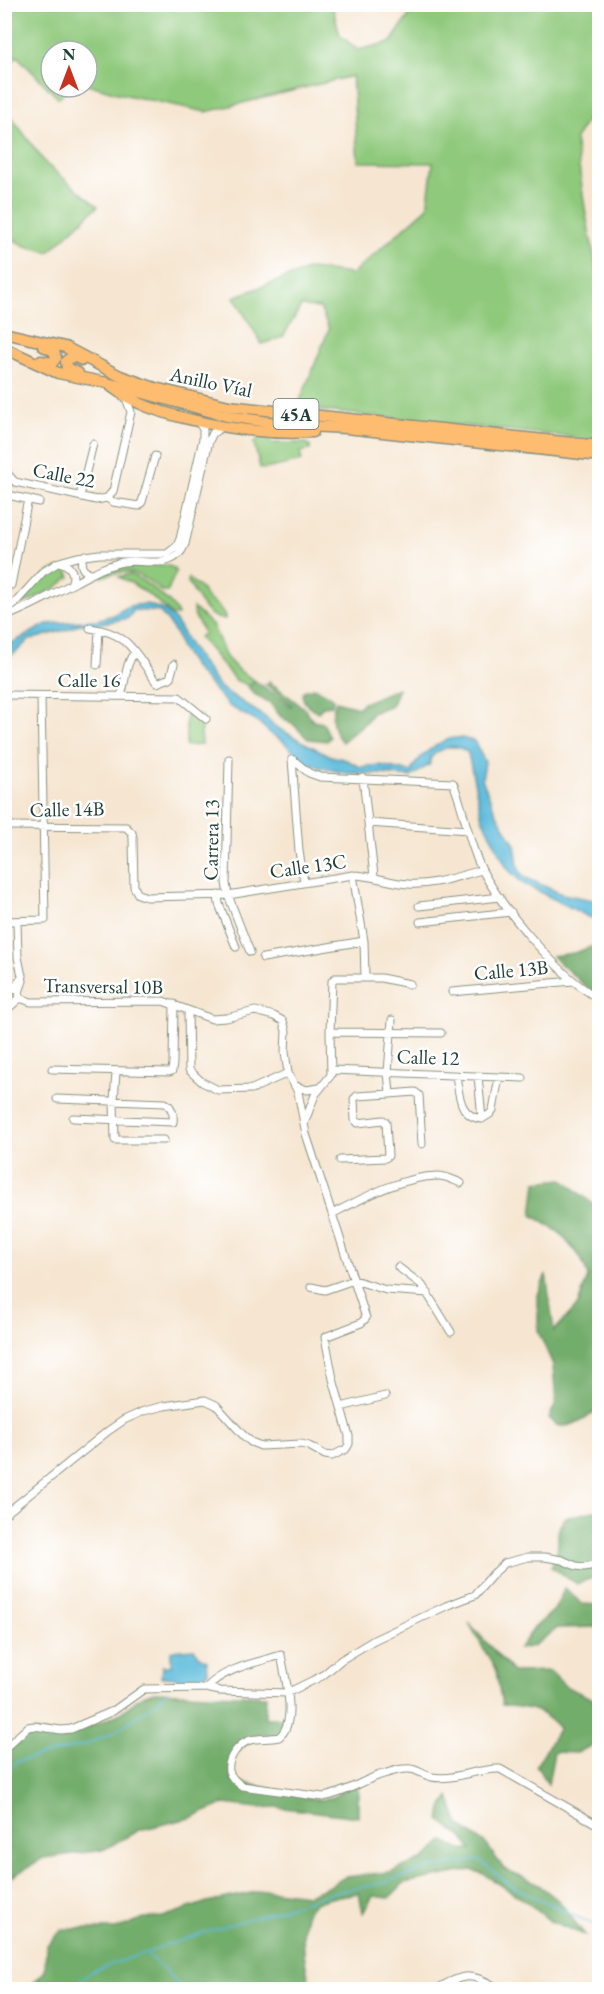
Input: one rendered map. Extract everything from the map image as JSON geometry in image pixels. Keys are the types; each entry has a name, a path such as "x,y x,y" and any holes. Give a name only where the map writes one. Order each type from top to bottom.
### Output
{"highway":[{"path":"7,349 48,363 56,360 54,351 10,334"},
{"name":"Anillo Víal","path":"10,334 65,347 120,376 155,388 229,406 600,446"},
{"name":"Anillo Víal","path":"7,349 58,373 103,382 227,416 289,425 346,428 600,456"},
{"path":"105,367 73,356 66,361 69,370 103,382 126,398 145,407 198,422 245,431 296,433 346,428"}],"street":[{"path":"107,498 113,490 131,412 126,398"},
{"path":"131,412 138,407 145,407"},
{"path":"4,609 14,604 36,579 59,562 84,555 122,553 161,555 167,554 177,546 203,439 203,429 198,422"},
{"path":"4,617 93,573 123,562 164,562 171,561 179,555 185,544 209,441 213,433 222,427"},
{"path":"80,496 93,444"},
{"name":"Calle 22","path":"4,470 15,482 96,500 107,498 113,502 139,506 155,456"},
{"path":"4,507 7,496 39,502"},
{"path":"4,583 11,585 28,500"},
{"path":"84,555 81,560 82,567 88,573 93,573"},
{"path":"59,562 71,569 73,578 71,584"},
{"path":"4,605 14,604"},
{"path":"90,628 128,642 157,683 170,678 174,664"},
{"path":"97,665 99,630"},
{"path":"121,696 125,687 128,662 135,652"},
{"name":"Calle 16","path":"4,695 173,696 184,699 206,719"},
{"path":"4,921 45,920 41,696"},
{"name":"Carrera 13","path":"229,759 225,873 228,895 250,952"},
{"path":"304,882 299,851 292,759 309,773 320,777 452,782 482,870 500,897 549,958 573,981 600,999"},
{"path":"363,778 374,876"},
{"path":"368,823 468,830"},
{"name":"Calle 14B","path":"4,826 121,825 129,829 133,838 132,881 138,894"},
{"name":"Calle 13C","path":"138,894 147,897 218,896 353,875 374,876 403,883 419,884 482,870"},
{"path":"353,875 364,940 365,977"},
{"path":"218,896 236,947"},
{"path":"419,906 500,897"},
{"path":"420,922 511,912"},
{"path":"4,1012 20,998 19,992 22,984 18,957 17,921"},
{"path":"263,958 364,940"},
{"path":"4,1001 22,976"},
{"path":"304,1123 311,1102 319,1088 327,1081 332,1070 329,1056 332,981 335,978 365,977 387,978 410,984"},
{"name":"Calle 13B","path":"452,992 573,981"},
{"name":"Transversal 10B","path":"20,998 31,1002 163,1001 212,1019 226,1018 249,1011 262,1012 279,1018 286,1026 285,1052 288,1073"},
{"path":"52,1069 166,1073 172,1071 174,1004"},
{"path":"4,1515 124,1420 144,1411 193,1400 205,1400 216,1405 251,1442 261,1446 301,1444 332,1456 346,1449 349,1444 348,1429 324,1341 328,1335 361,1323 366,1318 304,1123 296,1086 288,1073 252,1089 218,1090 202,1082 189,1070 188,1011"},
{"path":"390,1094 388,1072 392,1020"},
{"path":"330,1032 441,1033"},
{"name":"Calle 12","path":"332,1070 523,1078"},
{"path":"116,1072 115,1140 164,1140"},
{"path":"456,1075 461,1105 465,1112 482,1119 493,1110 499,1077"},
{"path":"478,1076 482,1119"},
{"path":"296,1086 307,1090 319,1088"},
{"path":"340,1160 387,1157 386,1122 383,1120 358,1123 355,1120 354,1109 354,1099 357,1096 415,1092 419,1095 422,1144"},
{"path":"57,1099 165,1104 169,1106 174,1118 173,1122 73,1118"},
{"path":"332,1214 381,1190 413,1181 441,1176 461,1183"},
{"path":"398,1267 417,1281 428,1293 451,1332"},
{"path":"311,1287 325,1290 354,1280 387,1290 428,1293"},
{"path":"341,1407 384,1396"},
{"path":"4,1749 28,1727 71,1729 113,1711 144,1689 206,1688 220,1691 287,1693 322,1676 374,1640 475,1595 505,1563 528,1557 546,1557 576,1566 600,1564"},
{"path":"206,1688 215,1678 230,1671 281,1655 287,1693 288,1719 284,1733 279,1737 243,1743 234,1752 229,1772 233,1779 242,1786 323,1797 334,1796 369,1778 395,1771 410,1769 430,1777 440,1778 485,1769 500,1769 600,1826"},
{"path":"436,1989 454,1980 480,1977 501,1989"}],"green space":[{"path":"5,5 332,5 340,35 358,50 391,42 416,5 599,5 599,106 592,112 575,139 586,215 599,281 599,440 297,408 329,329 320,308 301,306 283,337 262,344 234,297 310,269 352,274 427,208 433,163 358,162 352,76 206,112 99,88 99,39 39,39 39,79 17,56 5,68"},
{"path":"5,108 46,164 98,206 49,252 25,246 5,235"},
{"path":"265,435 271,443 306,443 310,446 310,450 300,452 302,461 265,469 260,468 254,443 260,436"},
{"path":"166,565 174,568 176,572 167,592 163,592 148,580 130,572 101,577 100,574 122,567"},
{"path":"58,568 67,570 70,577 54,589 21,605 42,578"},
{"path":"130,574 165,598 178,615 172,615 147,593 119,577"},
{"path":"188,578 219,607 225,619 219,619 207,612 188,582"},
{"path":"193,608 213,626 226,657 238,670 254,680 252,684 249,686 235,680 199,637 204,633 194,615"},
{"path":"254,680 291,706 265,684 269,681 304,708 313,721 323,723 330,737 327,741 308,739 292,723 281,717 269,702 254,694 247,686"},
{"path":"314,688 329,695 333,699 332,705 324,706 318,712 306,704 302,695 303,691"},
{"path":"398,688 392,705 372,713 366,722 342,742 333,723 336,701 359,708 361,704"},
{"path":"186,715 201,715 201,745 186,746"},
{"path":"599,944 599,995 584,985 552,956 574,953"},
{"path":"563,1179 599,1209 600,1408 580,1421 562,1426 549,1418 556,1403 553,1365 538,1331 538,1295 546,1274 554,1331 578,1305 588,1276 581,1258 559,1232 532,1215 536,1182"},
{"path":"599,1511 599,1576 577,1584 551,1567 557,1552 558,1533 564,1518"},
{"path":"565,1588 582,1604 599,1605 599,1627 558,1628 533,1646 519,1649 534,1628 554,1610"},
{"path":"469,1623 513,1672 550,1671 565,1686 599,1702 599,1747 596,1744 576,1753 554,1752 548,1784 536,1766 559,1728 546,1716 534,1710 502,1705 496,1671"},
{"path":"154,1692 266,1696 265,1718 288,1718 283,1735 259,1735 231,1756 231,1780 319,1800 333,1797 358,1782 358,1817 275,1807 258,1808 224,1804 190,1818 139,1830 103,1850 43,1858 5,1881 5,1754 27,1735 35,1732 68,1736 119,1714 142,1696"},
{"path":"449,1797 459,1825 486,1844 504,1869 535,1882 559,1901 585,1935 550,1921 527,1902 484,1874 471,1870 404,1883 389,1898 373,1896 363,1913 359,1893 329,1898 314,1904 308,1911 303,1932 311,1989 27,1989 45,1971 46,1946 63,1929 116,1929 144,1918 163,1917 207,1902 266,1890 308,1895 345,1877 390,1872 424,1859 444,1841 459,1849 472,1850 460,1835 440,1821 442,1808"}],"water":[{"path":"146,604 164,610 175,620 219,687 268,719 274,726 331,756 347,760 360,767 380,765 411,772 423,756 443,741 462,738 474,741 485,762 482,779 495,811 515,845 519,870 524,877 562,894 599,901 599,920 522,883 507,868 482,818 468,753 449,747 431,757 430,764 411,777 345,773 304,762 283,741 258,722 229,706 197,671 181,649 177,636 160,612 134,610 128,618 98,624 79,624 29,640 5,659 5,647 47,624 96,620 114,615 129,606"},
{"path":"194,1649 201,1658 207,1661 208,1672 201,1679 161,1677 162,1666 171,1666 171,1651"}],"waterway":[{"path":"172,1686 182,1677"},
{"path":"4,1772 18,1761 88,1744 115,1732 167,1692"},
{"path":"68,1990 92,1971 197,1935 339,1891 384,1883 429,1868 479,1860 512,1886 594,1925 600,1925"},
{"path":"146,1953 185,1990"}]}
